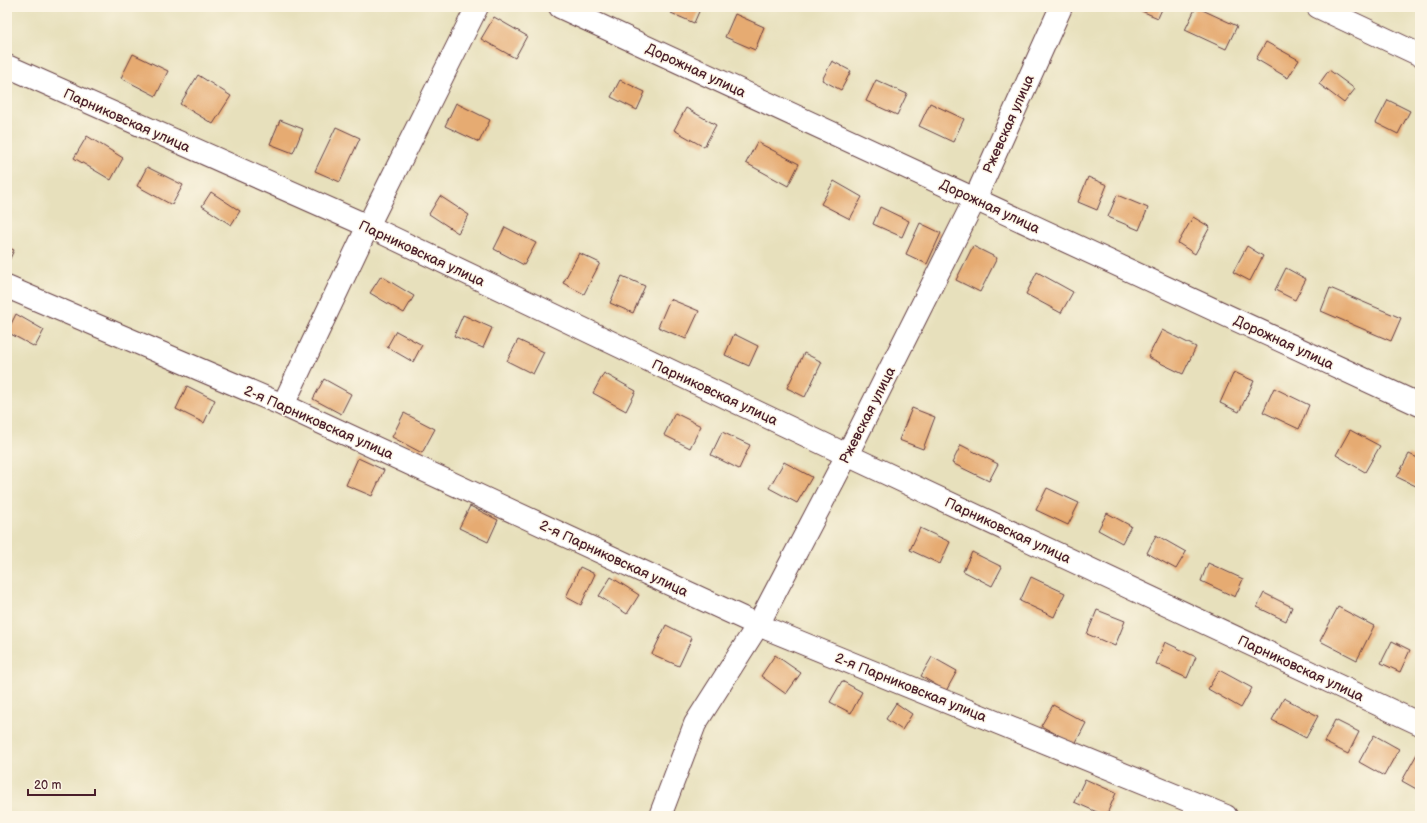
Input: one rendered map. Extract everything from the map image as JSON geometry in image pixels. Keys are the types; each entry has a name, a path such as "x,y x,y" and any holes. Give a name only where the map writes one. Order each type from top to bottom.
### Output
{"street":[{"path":"283,405 368,226 477,7"},
{"name":"Дорожная улица","path":"560,7 974,200 1420,405"},
{"name":"Ржевская улица","path":"660,816 695,724 758,625 848,455 974,200 1061,7"},
{"path":"1318,7 1420,55"},
{"name":"Парниковская улица","path":"7,66 368,226 848,455 1420,724"},
{"name":"2-я Парниковская улица","path":"7,287 283,405 758,625 1226,816"}],"building":[{"path":"673,7 701,7 694,23 671,13"},
{"path":"1132,7 1163,7 1158,18"},
{"path":"1196,7 1237,26 1226,49 1185,30"},
{"path":"735,14 764,27 755,50 725,37"},
{"path":"494,17 527,36 515,58 481,39"},
{"path":"1266,42 1299,60 1288,78 1256,59"},
{"path":"133,54 168,71 156,96 121,78"},
{"path":"832,61 851,71 841,90 822,80"},
{"path":"1329,70 1355,89 1344,103 1319,84"},
{"path":"198,75 231,96 213,124 180,104"},
{"path":"620,80 645,92 637,110 611,97"},
{"path":"876,80 907,94 897,115 866,101"},
{"path":"1388,100 1410,111 1398,134 1376,123"},
{"path":"456,103 490,120 479,142 445,126"},
{"path":"930,103 964,119 953,142 919,126"},
{"path":"686,108 716,125 704,147 674,130"},
{"path":"280,120 303,129 293,153 270,144"},
{"path":"336,127 360,138 340,182 315,171"},
{"path":"87,136 123,158 111,180 74,158"},
{"path":"757,142 799,164 788,186 746,163"},
{"path":"147,167 183,185 172,205 137,186"},
{"path":"1088,177 1107,185 1097,210 1078,202"},
{"path":"834,181 862,197 850,219 821,204"},
{"path":"211,192 240,211 231,225 202,206"},
{"path":"1117,195 1148,208 1139,230 1108,217"},
{"path":"440,196 469,215 458,233 429,214"},
{"path":"880,207 909,221 902,237 873,224"},
{"path":"1193,217 1210,227 1195,254 1178,243"},
{"path":"920,223 941,233 927,264 906,254"},
{"path":"505,227 536,243 524,265 494,249"},
{"path":"973,246 997,258 980,292 956,280"},
{"path":"1247,246 1263,256 1250,281 1233,272"},
{"path":"7,247 14,250 7,265"},
{"path":"579,253 600,263 584,294 563,283"},
{"path":"1286,268 1306,279 1295,300 1275,290"},
{"path":"1037,272 1073,292 1061,313 1026,294"},
{"path":"381,276 414,296 404,313 370,293"},
{"path":"622,276 645,286 633,313 610,303"},
{"path":"1330,288 1401,318 1391,341 1321,311"},
{"path":"670,299 699,311 686,339 658,327"},
{"path":"16,314 44,330 35,347 7,332"},
{"path":"463,315 492,328 483,348 454,336"},
{"path":"1162,330 1196,347 1183,374 1148,357"},
{"path":"396,331 422,345 413,362 387,347"},
{"path":"734,334 758,346 749,366 725,355"},
{"path":"518,340 544,352 533,374 507,361"},
{"path":"804,353 822,362 805,397 787,388"},
{"path":"1234,372 1254,381 1239,412 1220,403"},
{"path":"604,373 636,391 626,411 593,393"},
{"path":"324,379 351,394 341,414 313,399"},
{"path":"187,386 215,400 204,423 176,409"},
{"path":"1274,388 1309,405 1299,429 1263,412"},
{"path":"912,408 935,417 923,449 899,440"},
{"path":"404,413 435,429 422,453 392,437"},
{"path":"675,413 701,426 690,448 664,435"},
{"path":"1350,430 1380,446 1365,472 1336,455"},
{"path":"722,432 750,445 739,469 711,455"},
{"path":"961,445 998,464 989,481 952,463"},
{"path":"1409,454 1420,459 1420,488 1397,477"},
{"path":"358,458 384,470 372,496 346,485"},
{"path":"784,462 812,477 797,503 769,488"},
{"path":"1047,488 1079,503 1068,525 1036,510"},
{"path":"470,506 498,520 488,542 459,528"},
{"path":"1107,513 1131,526 1122,543 1098,530"},
{"path":"920,528 950,542 940,564 910,550"},
{"path":"1156,535 1186,552 1176,569 1147,553"},
{"path":"972,552 1002,567 992,586 963,571"},
{"path":"1208,563 1243,579 1235,597 1201,581"},
{"path":"580,567 595,574 581,605 566,597"},
{"path":"611,577 639,595 627,614 599,596"},
{"path":"1031,577 1065,593 1054,617 1020,601"},
{"path":"1264,593 1292,607 1286,621 1257,607"},
{"path":"1338,607 1374,626 1357,660 1320,641"},
{"path":"1097,610 1125,621 1115,646 1087,634"},
{"path":"666,625 692,638 679,666 652,654"},
{"path":"1392,641 1410,650 1400,672 1381,663"},
{"path":"1165,642 1196,657 1187,678 1156,664"},
{"path":"775,655 801,673 786,694 761,676"},
{"path":"932,657 957,671 946,691 921,676"},
{"path":"1219,670 1252,688 1241,708 1208,689"},
{"path":"842,681 862,692 851,713 830,702"},
{"path":"1284,698 1318,716 1306,738 1272,720"},
{"path":"896,703 912,714 902,730 886,719"},
{"path":"1053,705 1086,723 1075,744 1041,726"},
{"path":"1335,720 1359,732 1348,754 1324,742"},
{"path":"1374,735 1399,749 1384,776 1359,762"},
{"path":"1417,754 1420,756 1420,791 1402,781"},
{"path":"1085,779 1116,793 1106,816 1074,802"}]}
